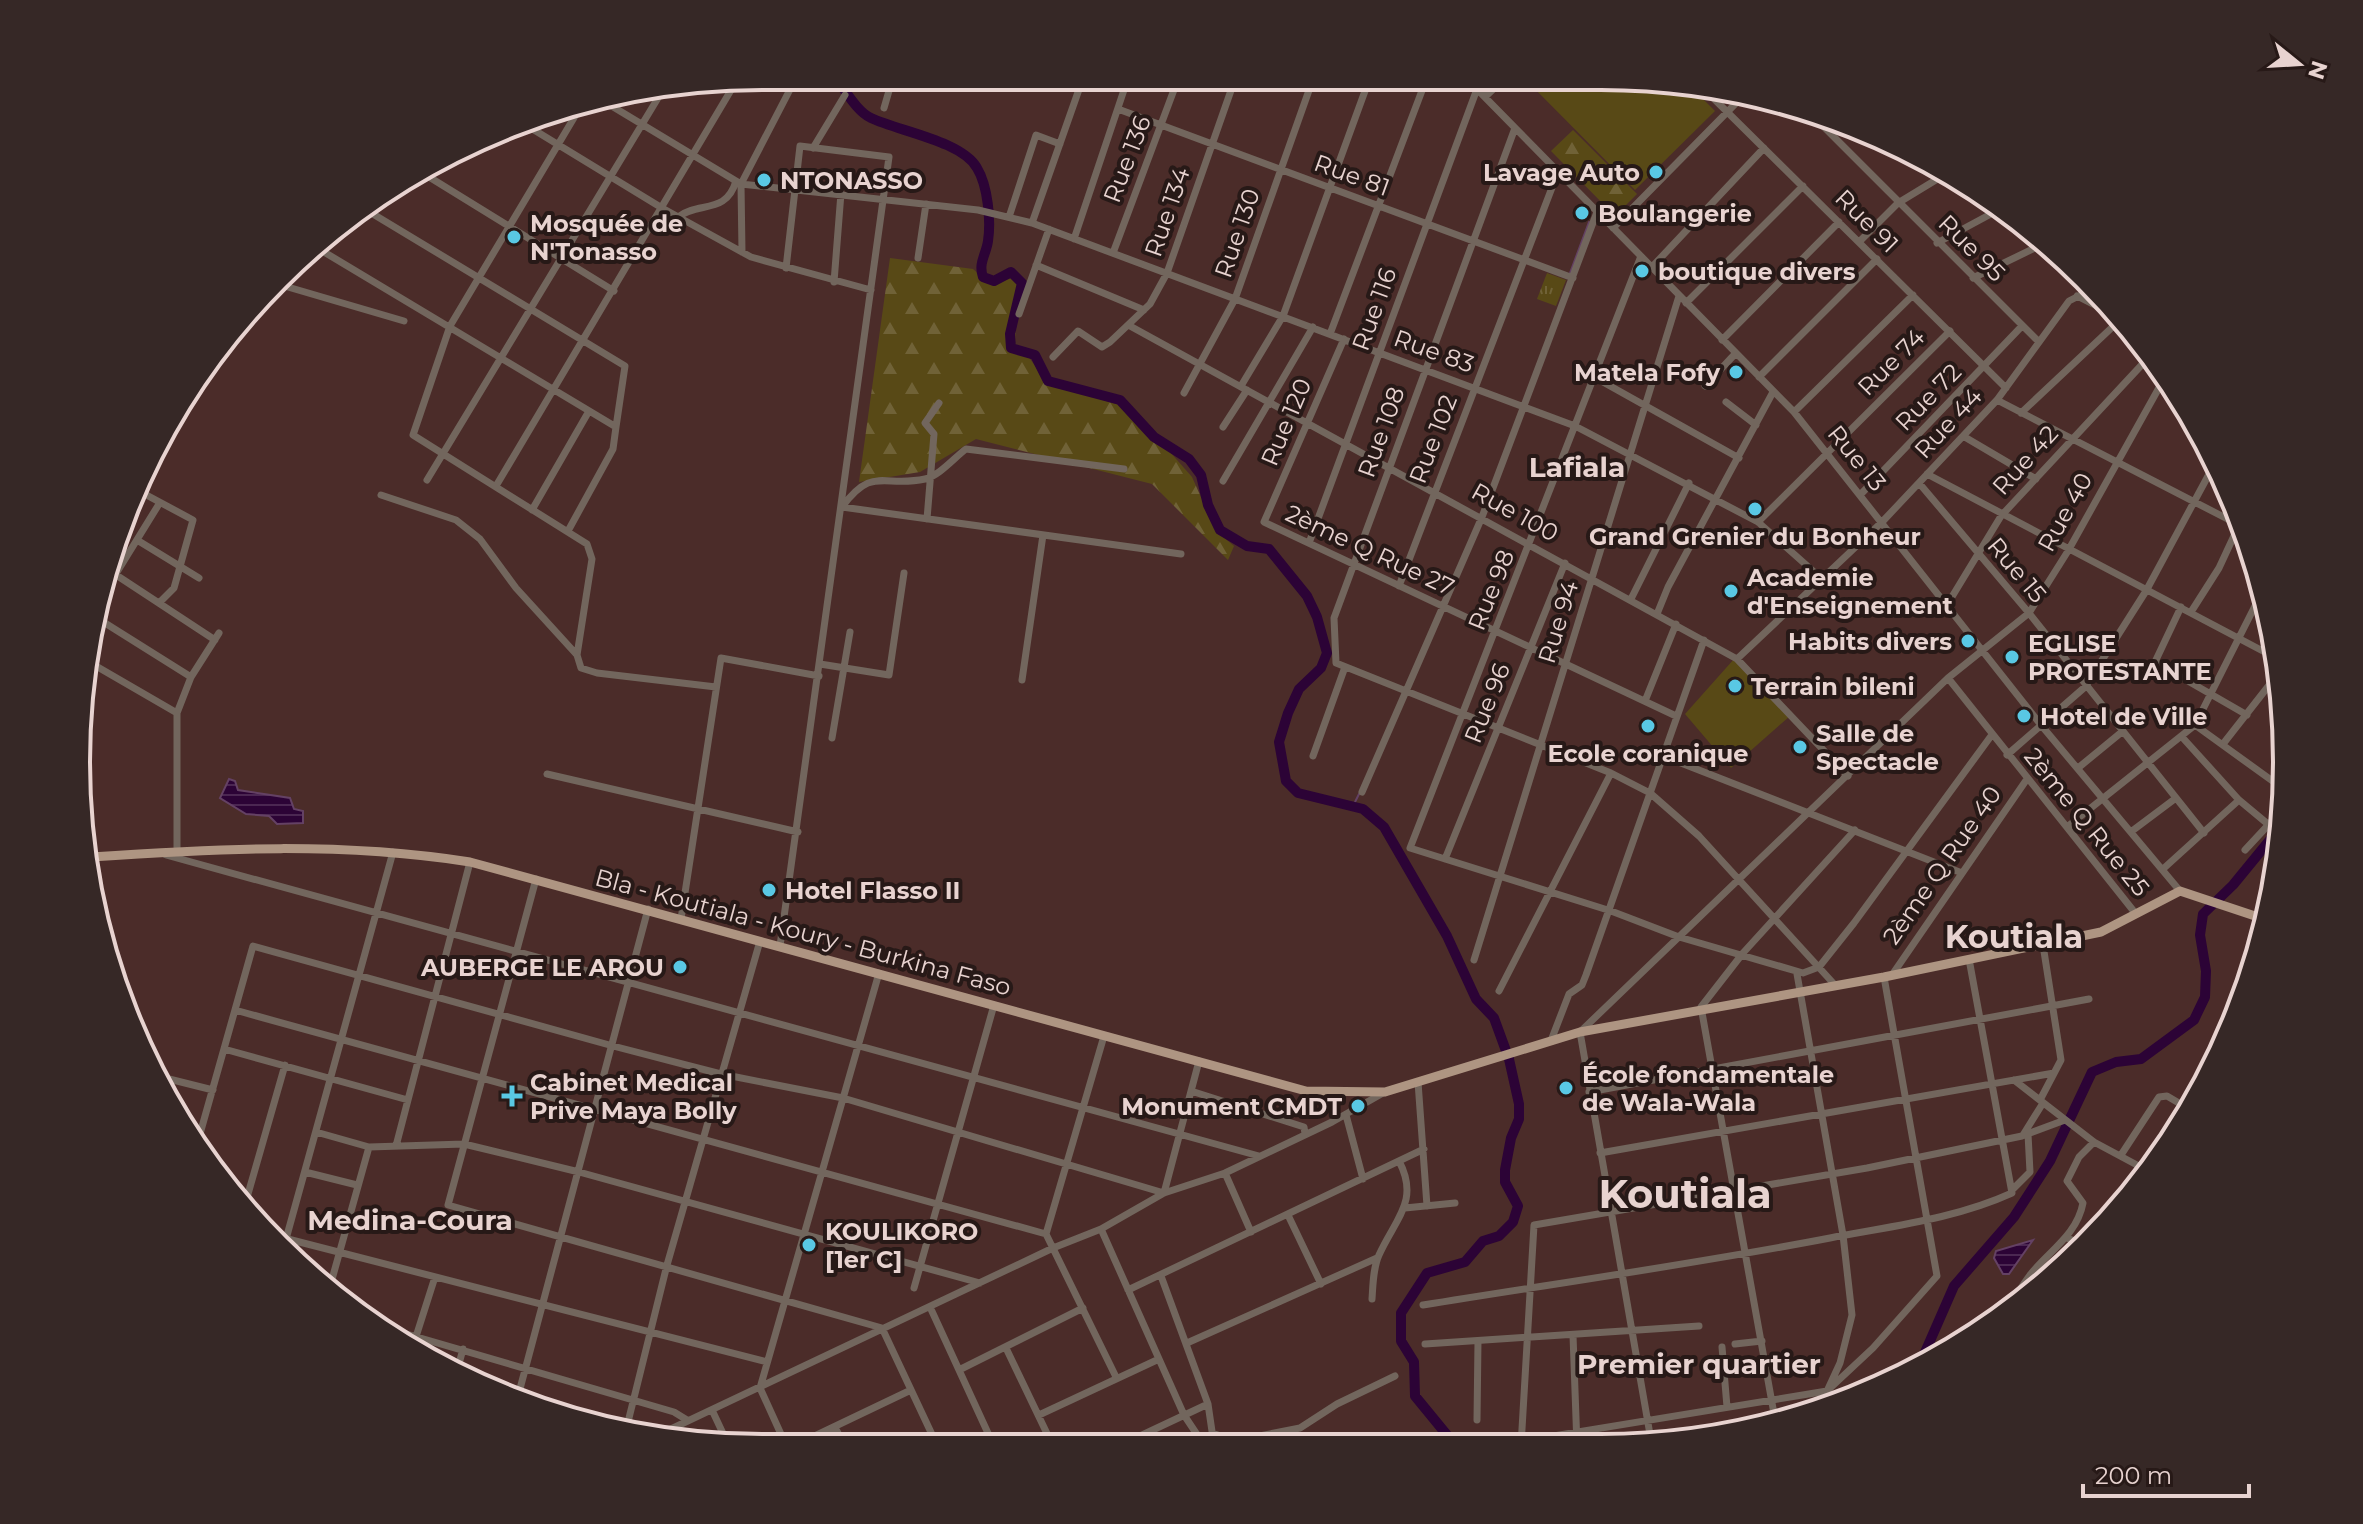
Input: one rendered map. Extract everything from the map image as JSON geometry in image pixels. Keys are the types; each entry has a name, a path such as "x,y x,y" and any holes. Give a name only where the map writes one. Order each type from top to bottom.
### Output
{"main road":[{"name":"Bla - Koutiala - Koury - Burkina Faso","path":"97,857 262,846 393,850 470,862 1306,1091 1385,1092 1552,1038 1701,1007 1888,976 2101,932 2180,891"},
{"path":"2180,891 2255,916"}],"street":[{"path":"678,217 725,200 732,194 789,90"},
{"path":"884,108 889,90"},
{"path":"1032,223 1079,90"},
{"path":"1074,239 1124,90"},
{"name":"Rue 136","path":"1113,253 1174,90"},
{"name":"Rue 134","path":"1053,357 1078,331 1102,347 1130,326 1144,310 1167,273 1231,90"},
{"name":"Rue 130","path":"1184,393 1235,299 1309,90"},
{"path":"1223,427 1283,316 1365,90"},
{"path":"1330,334 1422,90"},
{"name":"Rue 116","path":"1309,543 1477,90"},
{"name":"Rue 13","path":"1478,90 1794,412 2041,725 2180,891"},
{"path":"1485,97 1492,90"},
{"path":"496,486 731,91"},
{"path":"813,148 845,95"},
{"path":"427,480 658,99"},
{"name":"Rue 91","path":"1715,100 2006,388"},
{"path":"1613,228 1735,104"},
{"path":"614,107 738,182"},
{"name":"Rue 81","path":"1118,109 1573,278"},
{"path":"574,117 450,326 413,435 587,544 592,559 577,655"},
{"name":"Rue 108","path":"1345,667 1336,663 1334,618 1515,128"},
{"name":"Rue 95","path":"1826,129 2039,342"},
{"path":"535,130 662,208 742,252 786,268 871,290"},
{"path":"1006,216 1036,135 1060,144"},
{"path":"780,946 889,157 800,146 786,268"},
{"path":"1652,267 1764,148"},
{"name":"Rue 102","path":"1399,586 1558,172"},
{"path":"430,178 614,291"},
{"path":"1859,242 1898,203 1936,180"},
{"path":"738,182 742,252"},
{"name":"Rue 83","path":"738,182 978,210 1049,229 1575,426 1689,483 1758,522 1822,579"},
{"path":"1686,303 1803,186"},
{"path":"834,282 841,193"},
{"path":"918,258 926,204"},
{"path":"1362,792 1482,517 1597,212"},
{"path":"373,214 625,366 613,449 568,531"},
{"path":"1937,243 1990,215"},
{"path":"1722,340 1839,222"},
{"path":"1019,314 1049,229"},
{"path":"1973,278 2034,249"},
{"path":"325,252 616,427"},
{"name":"Rue 98","path":"1445,859 1410,848 1641,256"},
{"path":"1759,377 1877,259"},
{"path":"1036,265 1144,310"},
{"path":"287,287 404,321"},
{"path":"2073,298 2082,294"},
{"path":"1794,412 1913,295"},
{"name":"Rue 94","path":"1474,960 1679,296"},
{"path":"2073,298 2096,308"},
{"name":"Rue 44","path":"1737,659 1883,521 1997,400 2073,298"},
{"name":"Rue 100","path":"1130,326 1737,659 1848,776"},
{"name":"Rue 72","path":"1861,494 2022,326"},
{"path":"1223,481 1313,327"},
{"path":"2021,413 2114,328"},
{"name":"Rue 74","path":"1758,522 1950,331"},
{"name":"Rue 120","path":"1264,522 1344,339"},
{"path":"1705,386 1735,354"},
{"name":"Rue 42","path":"1947,605 2001,516 2142,364"},
{"path":"1594,377 1739,458"},
{"name":"Rue 40","path":"1580,1032 1948,678 2029,613 2068,551 2115,461 2159,387"},
{"path":"1657,614 1668,587 1773,392"},
{"path":"1997,400 2227,519"},
{"path":"1726,402 1756,425"},
{"path":"927,519 934,434 925,423 939,403"},
{"path":"532,510 589,411"},
{"path":"1963,436 2036,479"},
{"path":"842,507 858,485 879,480 928,479 966,449 1124,469"},
{"path":"1927,474 2001,516 2263,651"},
{"path":"2007,755 2085,687 2146,591 2208,475"},
{"path":"1631,599 1689,483"},
{"name":"Rue 15","path":"1919,483 2029,613 2204,833"},
{"path":"145,495 193,520 174,588 159,603"},
{"path":"381,495 456,520 480,539 516,588 577,655 581,668 597,673 716,687"},
{"path":"118,571 159,504"},
{"path":"842,507 1181,554"},
{"name":"2ème Q Rue 27","path":"1264,522 1676,716"},
{"path":"1022,680 1043,535"},
{"path":"137,540 199,578"},
{"path":"2191,612 2235,540"},
{"name":"Rue 96","path":"1445,859 1565,563"},
{"path":"820,664 889,675 904,573"},
{"path":"117,576 217,636 191,677 177,713 177,851"},
{"path":"2181,607 2155,662 2247,715"},
{"path":"2067,827 2195,725 2255,608"},
{"path":"105,623 191,677"},
{"path":"1645,701 1676,624"},
{"path":"832,738 850,632"},
{"path":"1552,1038 1569,994 1582,985 1611,911 1704,640"},
{"path":"681,919 721,658 819,676"},
{"path":"97,667 177,713"},
{"path":"1313,756 1345,667 1611,773 1650,793 1699,836 1834,984"},
{"name":"2ème Q Rue 25","path":"1948,678 1991,736 2136,914"},
{"path":"2223,744 2268,687"},
{"path":"2195,725 2273,781"},
{"path":"2078,768 2123,731"},
{"path":"1445,859 1611,911 1679,937 1743,953 1797,974 1819,967 1991,736"},
{"path":"2182,737 2239,800 2269,825 2245,850"},
{"path":"1663,756 1962,873"},
{"path":"1499,991 1611,773"},
{"path":"547,774 798,832"},
{"name":"2ème Q Rue 40","path":"1888,976 2027,779"},
{"path":"2132,831 2176,798"},
{"path":"2163,869 2239,800"},
{"path":"1774,1411 1721,1132 1701,1007 1743,953 1855,830"},
{"path":"284,1234 332,1077 393,850"},
{"path":"159,853 1259,1156"},
{"path":"396,1146 470,862"},
{"path":"536,879 448,1205 882,1328 932,1434"},
{"path":"520,1389 648,909"},
{"path":"628,1420 667,1265 760,941"},
{"path":"1423,1305 1744,1254 1927,1220 1984,1205 2012,1190 2030,1172 2025,1135 2061,1060 2043,945"},
{"path":"201,1132 253,946 360,978 721,1074 843,1098 1164,1193"},
{"path":"1969,959 2012,1190"},
{"path":"781,1434 760,1388 879,973"},
{"path":"1797,974 1843,1235 1852,1315 1840,1363 1827,1391"},
{"path":"1570,1434 1827,1391 1873,1348 1937,1276 1895,1035 1888,976"},
{"path":"1589,1092 2089,999"},
{"path":"914,1288 994,1005"},
{"path":"235,1010 1046,1234"},
{"path":"1580,1032 1649,1432"},
{"path":"1104,1036 1046,1234 1116,1377"},
{"path":"224,1049 408,1100"},
{"path":"1164,1193 1199,1061"},
{"path":"248,1194 285,1065"},
{"path":"1600,1153 1821,1117 1906,1097 2054,1073"},
{"path":"170,1079 213,1090"},
{"path":"2014,1080 2094,1142 2138,1165"},
{"path":"1418,1082 1427,1206"},
{"path":"1191,1091 1304,1127 1305,1134"},
{"path":"672,1428 1053,1248 1101,1229 1164,1193 1225,1173 1346,1115 1385,1092"},
{"path":"2121,1155 2159,1097 2167,1096 2180,1103"},
{"path":"1346,1115 1363,1179"},
{"path":"1523,1434 1534,1225 2003,1141 2065,1120"},
{"path":"316,1132 369,1147 464,1144 579,1172 981,1284"},
{"path":"2025,1283 2067,1238 2083,1203 2067,1181 2079,1157 2094,1142"},
{"path":"332,1278 369,1147"},
{"path":"1128,1290 1424,1149"},
{"path":"1372,1299 1377,1258 1405,1208 1408,1177 1399,1161"},
{"path":"305,1172 357,1185"},
{"path":"1225,1173 1251,1232"},
{"path":"1405,1208 1455,1203"},
{"path":"1288,1215 1321,1284"},
{"path":"1101,1229 1184,1415 1197,1434"},
{"path":"2067,1238 2073,1240"},
{"path":"290,1240 767,1362"},
{"path":"1187,1343 1377,1258"},
{"path":"1161,1276 1208,1404 1212,1433 1216,1434"},
{"path":"416,1336 435,1277"},
{"path":"930,1307 989,1434"},
{"path":"959,1370 1083,1308"},
{"path":"1425,1344 1699,1326"},
{"path":"411,1335 674,1412 687,1420"},
{"path":"1573,1335 1577,1432"},
{"path":"1477,1420 1478,1341"},
{"path":"1735,1344 1762,1341"},
{"path":"1722,1347 1727,1407"},
{"path":"1006,1348 1048,1434"},
{"path":"459,1362 463,1349"},
{"path":"1039,1415 1159,1359"},
{"path":"1270,1434 1300,1428 1337,1404 1395,1376"},
{"path":"820,1434 911,1390"},
{"path":"1152,1434 1208,1404"},
{"path":"712,1410 723,1433"},
{"path":"835,1427 838,1434"}],"green space":[{"path":"1536,90 1645,91 1689,96 1702,98 1715,111 1635,190"},
{"path":"1573,130 1637,194 1615,216 1551,151"},
{"path":"890,258 973,269 991,285 1012,278 1018,282 1015,343 1047,383 1132,409 1192,477 1216,531 1234,546 1228,560 1152,484 976,439 920,472 859,482"},
{"path":"1547,273 1566,280 1556,306 1537,299"},
{"name":"Terrain bileni","path":"1734,659 1790,716 1731,768 1685,714"}],"shaded area":[{"path":"229,779 235,781 238,790 290,798 294,809 303,811 303,823 277,824 269,816 246,814 220,798"},
{"path":"2033,1240 2009,1274 2003,1274 1994,1258 1996,1251"}],"waterway":[{"path":"845,90 871,118 944,144 958,151 977,168 984,184 989,214 988,241 981,267 983,277 994,281 1011,272 1022,283 1010,334 1011,348 1035,355 1048,381 1120,400 1154,437 1189,459 1201,475 1208,505 1220,530 1247,546 1269,549 1307,596 1317,617 1327,653 1321,668 1299,689 1288,713 1279,742 1286,781 1298,793 1363,809 1384,827 1447,936 1476,999 1494,1018 1509,1059 1519,1104 1519,1119 1511,1138 1505,1170 1505,1182 1518,1206 1513,1222 1499,1236 1483,1241 1465,1262 1427,1273 1401,1313 1401,1341 1414,1362 1415,1396 1446,1434"},
{"path":"1570,273 1589,222"},
{"path":"1353,806 1359,794"},
{"path":"1926,1350 1954,1286 2014,1217 2050,1161 2092,1072 2116,1062 2141,1059 2194,1020 2205,997 2206,971 2200,935 2203,914 2233,885 2268,842"}],"place":[{"name":"Lavage Auto","path":"1656,172"},
{"name":"NTONASSO","path":"764,180"},
{"name":"Boulangerie","path":"1582,213"},
{"name":"Mosquée de N'Tonasso","path":"514,237"},
{"name":"boutique divers","path":"1642,271"},
{"name":"Matela Fofy","path":"1736,372"},
{"name":"Grand Grenier du Bonheur","path":"1755,509"},
{"name":"Academie d'Enseignement","path":"1731,591"},
{"name":"Habits divers","path":"1968,641"},
{"name":"EGLISE PROTESTANTE","path":"2012,657"},
{"name":"Terrain bileni","path":"1735,686"},
{"name":"Hotel de Ville","path":"2024,716"},
{"name":"Ecole coranique","path":"1648,726"},
{"name":"Salle de Spectacle","path":"1800,747"},
{"name":"Hotel Flasso II","path":"769,890"},
{"name":"AUBERGE LE AROU","path":"680,967"},
{"name":"École fondamentale de Wala-Wala","path":"1566,1088"},
{"name":"Cabinet Medical Prive Maya Bolly","path":"512,1096"},
{"name":"Monument CMDT","path":"1358,1106"},
{"name":"KOULIKORO [1er C]","path":"809,1245"}],"district":[{"name":"Lafiala","path":"1577,467"},
{"name":"Koutiala","path":"2014,936"},
{"name":"Koutiala","path":"1685,1193"},
{"name":"Medina-Coura","path":"410,1220"},
{"name":"Premier quartier","path":"1699,1364"}]}
